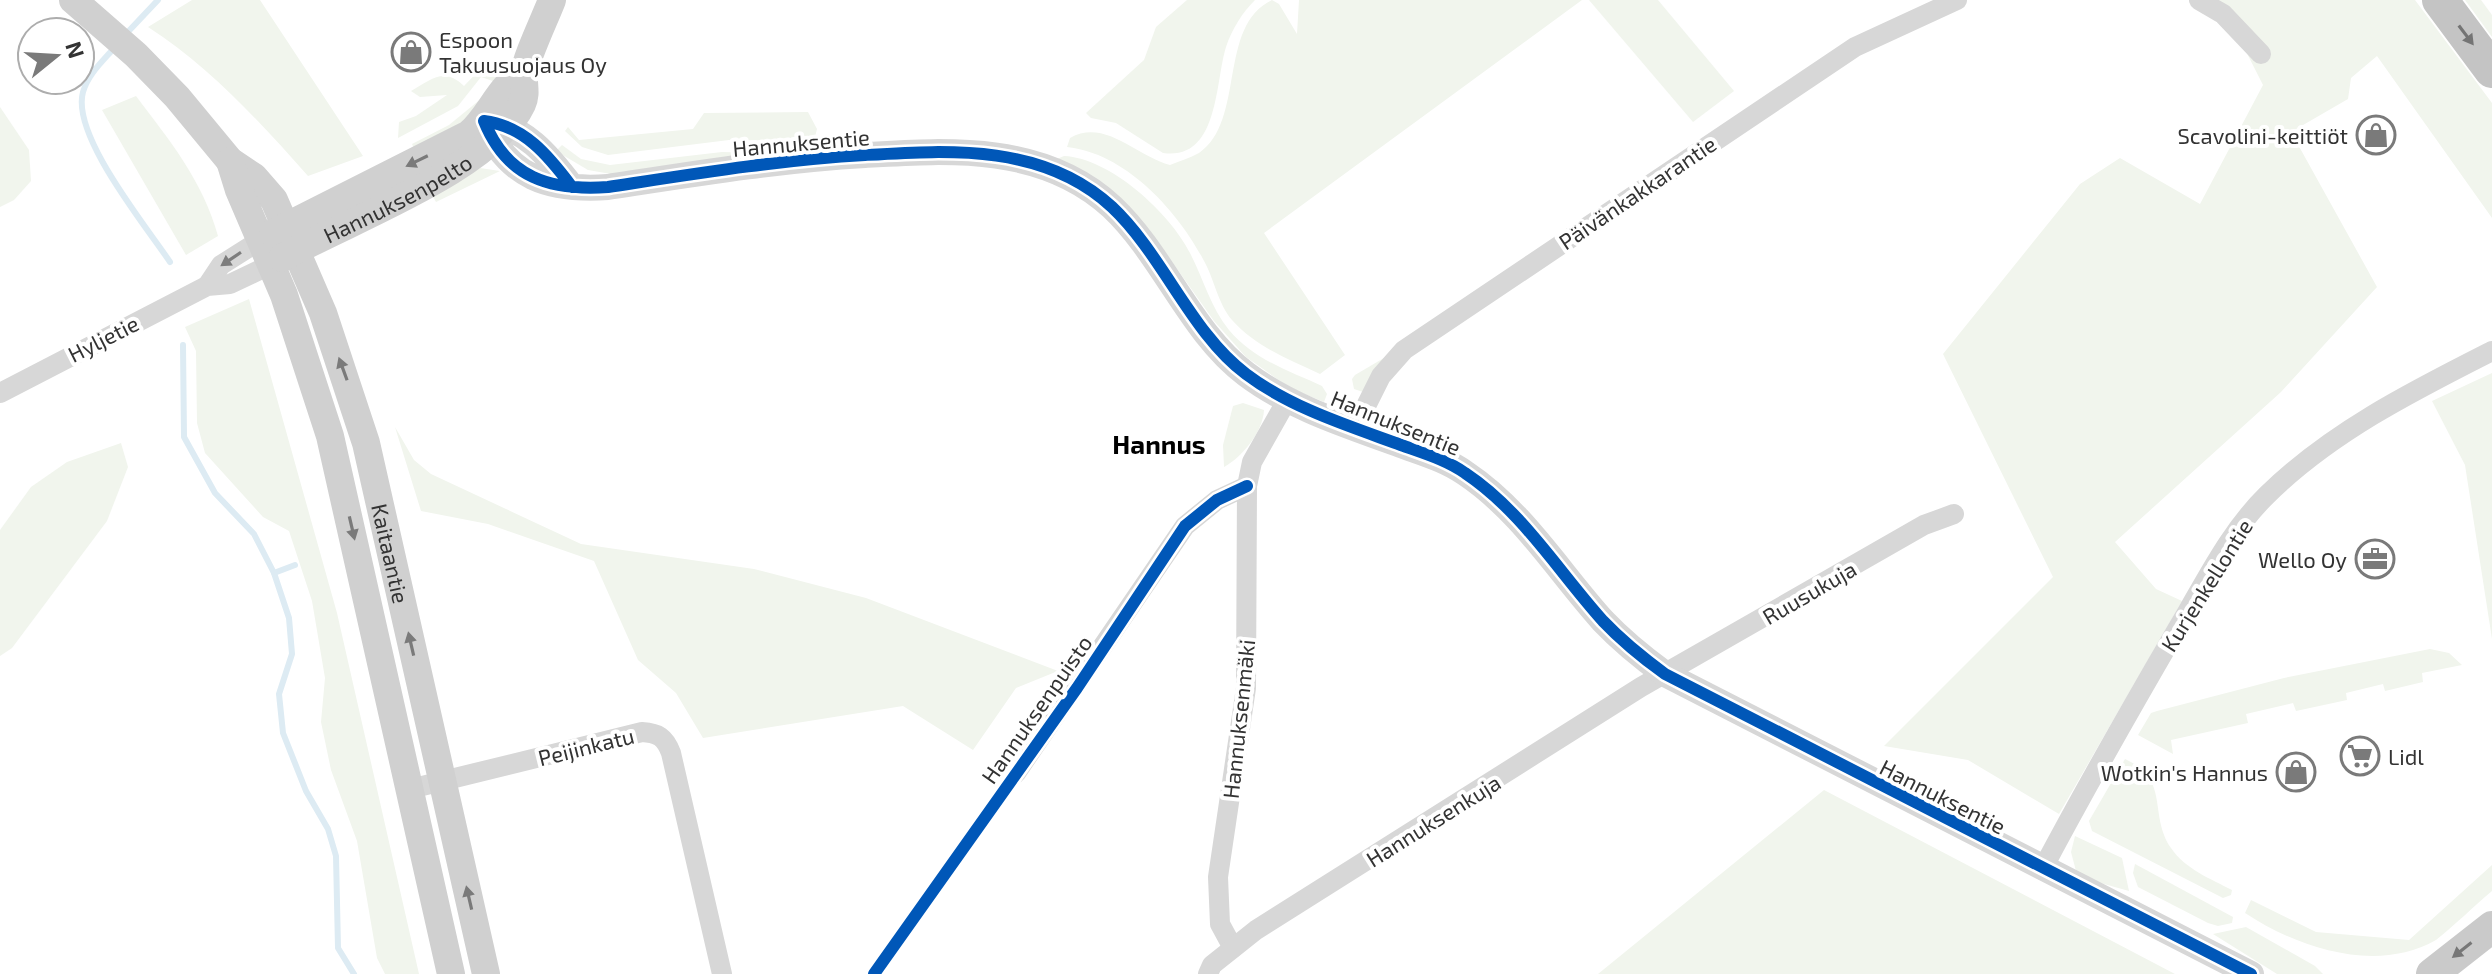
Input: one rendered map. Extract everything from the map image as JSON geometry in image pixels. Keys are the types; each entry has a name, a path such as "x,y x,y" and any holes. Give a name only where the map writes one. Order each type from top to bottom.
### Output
{"highway":[{"path":"2440,0 2492,70"}],"main road":[{"name":"Hannuksenpelto","path":"267,252 292,237 457,167 522,105 526,90 523,73 552,0"},
{"name":"Kaitaantie","path":"77,3 136,55 177,97 230,161 264,189 292,237 352,391 366,443 486,974"},
{"name":"Kaitaantie","path":"230,161 239,190 267,252 330,436 451,974"},
{"path":"2432,974 2492,927"}],"street":[{"name":"Päivänkakkarantie","path":"1355,428 1381,376 1404,350 1855,47 1957,0"},
{"path":"2199,0 2223,14 2261,54"},
{"name":"Hannuksentie","path":"494,129 539,181 549,186 608,187 782,160 916,152 989,153 1026,161 1083,184 1108,204 1149,248 1230,359 1244,373 1287,400 1462,470 1492,491 1602,620 1629,647 1665,674 2249,974"},
{"name":"Hyljetie","path":"0,393 207,286 230,284 267,252"},
{"name":"Kurjenkellontie","path":"2042,870 2114,737 2219,558 2252,511 2306,462 2396,399 2492,351"},
{"name":"Hannuksenmäki","path":"1233,948 1220,924 1218,877 1246,688 1247,486 1252,462 1287,400"},
{"name":"Hannuksenpuisto","path":"1016,773 1185,526 1217,500 1247,486"},
{"name":"Ruusukuja","path":"1665,674 1924,525 1954,514"},
{"name":"Hannuksenkuja","path":"1208,974 1256,930 1665,674"},
{"name":"Peijinkatu","path":"410,789 642,732 658,733 667,742 671,753 722,974"}],"shaded area":[{"path":"192,0 260,0 363,156 308,176 213,77 148,27"},
{"path":"1187,0 1255,0 1228,40 1216,98 1205,132 1195,145 1181,152 1163,153 1116,123 1091,118 1086,113 1144,60 1156,27"},
{"path":"1272,0 1279,4 1297,34 1299,0 1582,0 1264,233 1345,355 1320,374 1262,345 1232,320 1192,240 1147,187 1109,160 1067,147 1070,138 1083,133 1096,133 1108,135 1170,165 1199,153 1213,138 1222,119 1244,30 1255,13"},
{"path":"1589,0 1658,0 1734,91 1693,122"},
{"path":"2211,0 2415,0 2492,103 2492,218 2377,56 2351,78 2348,99 2291,132 2377,287 2281,392 2115,542 2156,589 2182,601 2059,814 1968,760 1884,746 2053,577 1943,354 2080,184 2120,158 2200,204 2263,85 2224,8"},
{"path":"2465,0 2481,0 2492,15 2492,37"},
{"path":"495,62 504,69 505,78 499,83 481,77 458,106 398,138 399,122 416,116 447,95 420,97 411,91 444,76 464,86 486,63"},
{"path":"136,96 194,179 212,216 218,236 186,255 102,110"},
{"path":"482,98 480,111 415,151 412,144 449,125"},
{"path":"0,107 29,150 31,181 14,200 0,207"},
{"path":"808,112 817,129 814,141 729,140 608,155 582,147 565,131 568,127 579,140 693,129 704,113"},
{"path":"562,145 581,159 610,165 722,152 763,153 611,174 588,170 556,151"},
{"path":"1064,156 1100,166 1137,190 1153,205 1181,237 1217,312 1229,330 1260,357 1322,386 1327,394 1324,402 1290,388 1246,357 1214,321 1153,235 1089,175 1057,159"},
{"path":"480,168 500,171 436,202 432,195 467,171"},
{"path":"249,299 337,613 419,974 385,974 377,958 357,841 331,770 321,722 325,678 312,601 289,531 263,517 205,453 197,423 196,351 185,327"},
{"path":"1389,355 1363,392 1354,389 1352,379 1355,375"},
{"path":"2492,373 2492,639 2465,465 2432,401"},
{"path":"1243,403 1264,410 1263,418 1250,443 1224,467 1223,445 1233,406"},
{"path":"395,427 414,460 431,474 581,544 754,569 866,598 1058,671 1016,688 973,750 903,706 703,738 676,693 638,660 594,561 488,524 421,511"},
{"path":"121,443 128,467 107,521 12,648 0,656 0,530 31,487 67,462"},
{"path":"2430,649 2449,653 2462,665 2422,673 2423,682 2385,691 2383,684 2346,693 2347,700 2296,711 2293,703 2246,714 2248,723 2171,740 2173,754 2138,735 2151,713 2157,711 2284,678"},
{"path":"2125,759 2139,767 2154,787 2164,835 2171,848 2191,868 2232,890 2231,895 2223,898 2092,831 2089,821"},
{"path":"1824,790 2175,974 1598,974"},
{"path":"2075,836 2122,858 2129,891 2097,882 2076,871 2071,852"},
{"path":"2135,864 2233,917 2232,923 2218,926 2208,923 2138,887 2133,873"},
{"path":"2492,865 2492,891 2450,928 2436,940 2413,950 2388,955 2363,956 2313,946 2266,926 2245,913 2251,900 2316,932 2409,940"},
{"path":"2246,927 2315,966 2323,974 2277,974 2213,934"}],"waterway":[{"path":"125,35 158,0"},
{"path":"115,47 88,79 83,92 82,110 88,132 113,180 170,262"},
{"path":"183,345 184,437 215,493 254,534 274,573 289,618 292,654 279,694 283,733 306,791 328,829 336,856 338,948 354,974"},
{"path":"274,573 295,565"}],"cycle path":[{"path":"572,187 563,175 554,164 534,144 511,129 484,121 505,156 518,168 549,183 567,186 587,188 800,160 930,152 995,156 1057,172 1085,186 1130,226 1209,337 1246,374 1301,406 1434,457 1465,473 1522,523 1610,628 1665,674 2251,974"},
{"path":"874,974 1077,688 1185,526 1217,500 1247,486"}],"place":[{"name":"Espoon Takuusuojaus Oy","path":"411,52"},
{"name":"Scavolini-keittiöt","path":"2376,135"},
{"name":"Wello Oy","path":"2375,559"},
{"name":"Lidl","path":"2360,756"},
{"name":"Wotkin's Hannus","path":"2296,772"}],"district":[{"name":"Hannus","path":"1159,443"}]}
